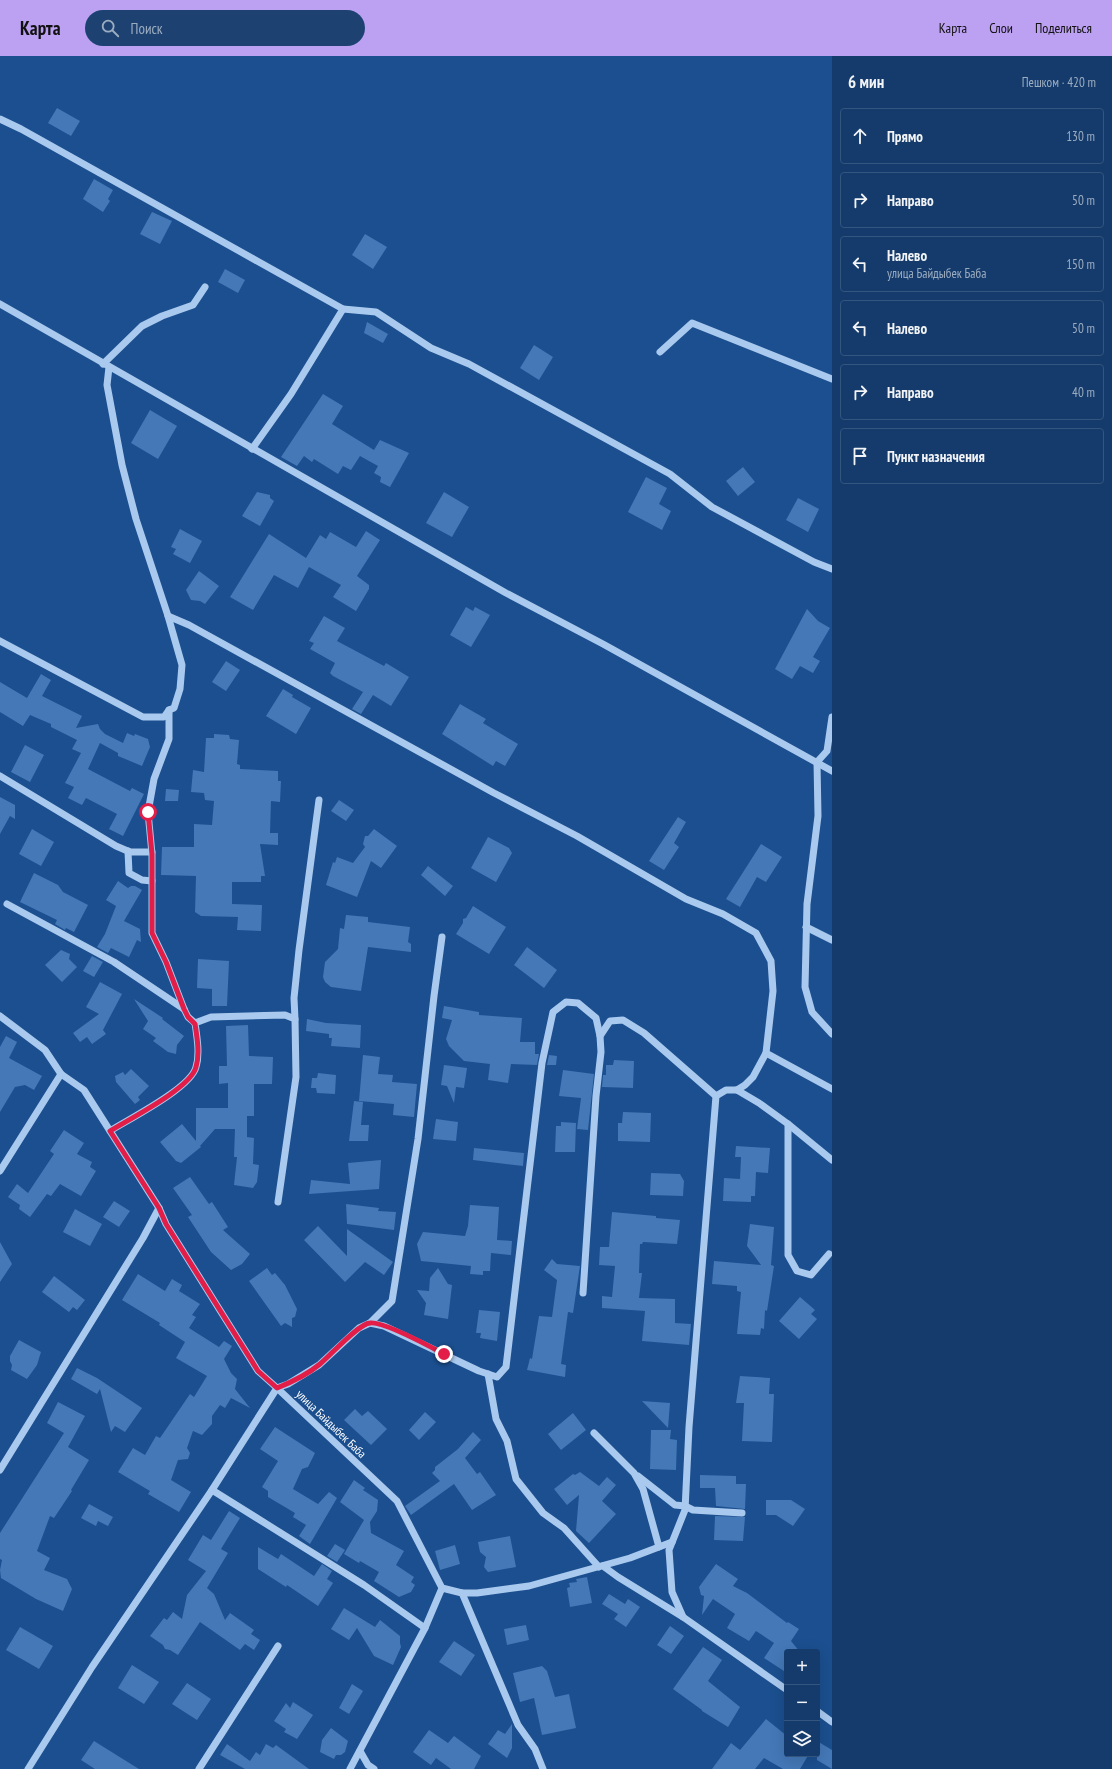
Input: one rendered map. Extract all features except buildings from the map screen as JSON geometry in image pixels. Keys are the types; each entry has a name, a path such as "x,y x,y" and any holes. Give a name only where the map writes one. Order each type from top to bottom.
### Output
{"street":[{"path":"0,119 21,129 343,309 376,312 430,348 469,364 670,474 696,496 712,507 814,562 832,569"},
{"path":"0,641 143,717 164,717 169,710 174,708 180,689 182,665 168,616 136,519 122,465 106,385 106,365 142,326 162,316 194,305 205,287"},
{"path":"0,304 506,593 603,644 832,771"},
{"path":"252,449 291,394 343,309"},
{"path":"660,352 692,323 832,379"},
{"path":"168,616 195,629 494,793 577,836 686,898 723,914 756,933 771,961 773,992 766,1053 753,1078 737,1090"},
{"path":"110,1131 184,1084 196,1068 198,1042 195,1024 188,1017 184,1009 166,962 152,933 152,852 148,812 154,779 169,739 169,710"},
{"path":"832,717 827,751 817,762 818,816 807,904 805,987 812,1012 832,1034"},
{"path":"0,776 116,846 128,851 152,852"},
{"path":"278,1202 296,1078 294,998 319,800"},
{"path":"128,851 129,873 142,880 152,881"},
{"path":"7,904 114,962 184,1009"},
{"path":"806,927 832,940"},
{"path":"28,1769 92,1667 212,1490 277,1388 288,1384 319,1365 359,1328 370,1323 392,1301 418,1139 442,937"},
{"path":"370,1323 384,1326 497,1377 506,1367 542,1063 553,1012 566,1002 578,1003 596,1018 600,1036 601,1052 596,1096 583,1293"},
{"path":"195,1024 211,1017 284,1015 295,1019"},
{"name":"улица Байдыбек Баба","path":"0,1016 45,1050 61,1074 84,1090 159,1208 166,1224 258,1371 397,1501 442,1588"},
{"path":"600,1036 610,1021 623,1020 644,1033 716,1096"},
{"path":"766,1053 832,1088"},
{"path":"0,1171 61,1074"},
{"path":"716,1096 726,1090 737,1090 759,1102 832,1160"},
{"path":"683,1617 672,1592 669,1550 685,1506 689,1427 716,1096"},
{"path":"788,1124 788,1255 797,1271 811,1275 829,1254"},
{"path":"0,1470 135,1251 159,1208"},
{"path":"488,1374 496,1419 507,1441 516,1479 543,1513 564,1528 601,1566 683,1617 784,1688"},
{"path":"594,1433 634,1473 674,1505 685,1506 693,1510 742,1513"},
{"path":"634,1473 643,1489 659,1547"},
{"path":"212,1490 364,1585 425,1628"},
{"path":"350,1769 425,1628 442,1588 462,1593 477,1593 528,1586 630,1558 672,1542"},
{"path":"462,1593 518,1725 535,1749 543,1769"},
{"path":"199,1769 278,1646"},
{"path":"820,1713 832,1722"},
{"path":"360,1751 368,1765 374,1769"}],"route":[{"path":"148,812 152,854 152,933 166,962 184,1009 188,1017 195,1024 198,1042 196,1068 184,1084 146,1110 110,1131 159,1208 166,1224 258,1371 277,1388 288,1384 319,1365 359,1328 370,1323 384,1326 444,1354"}]}
